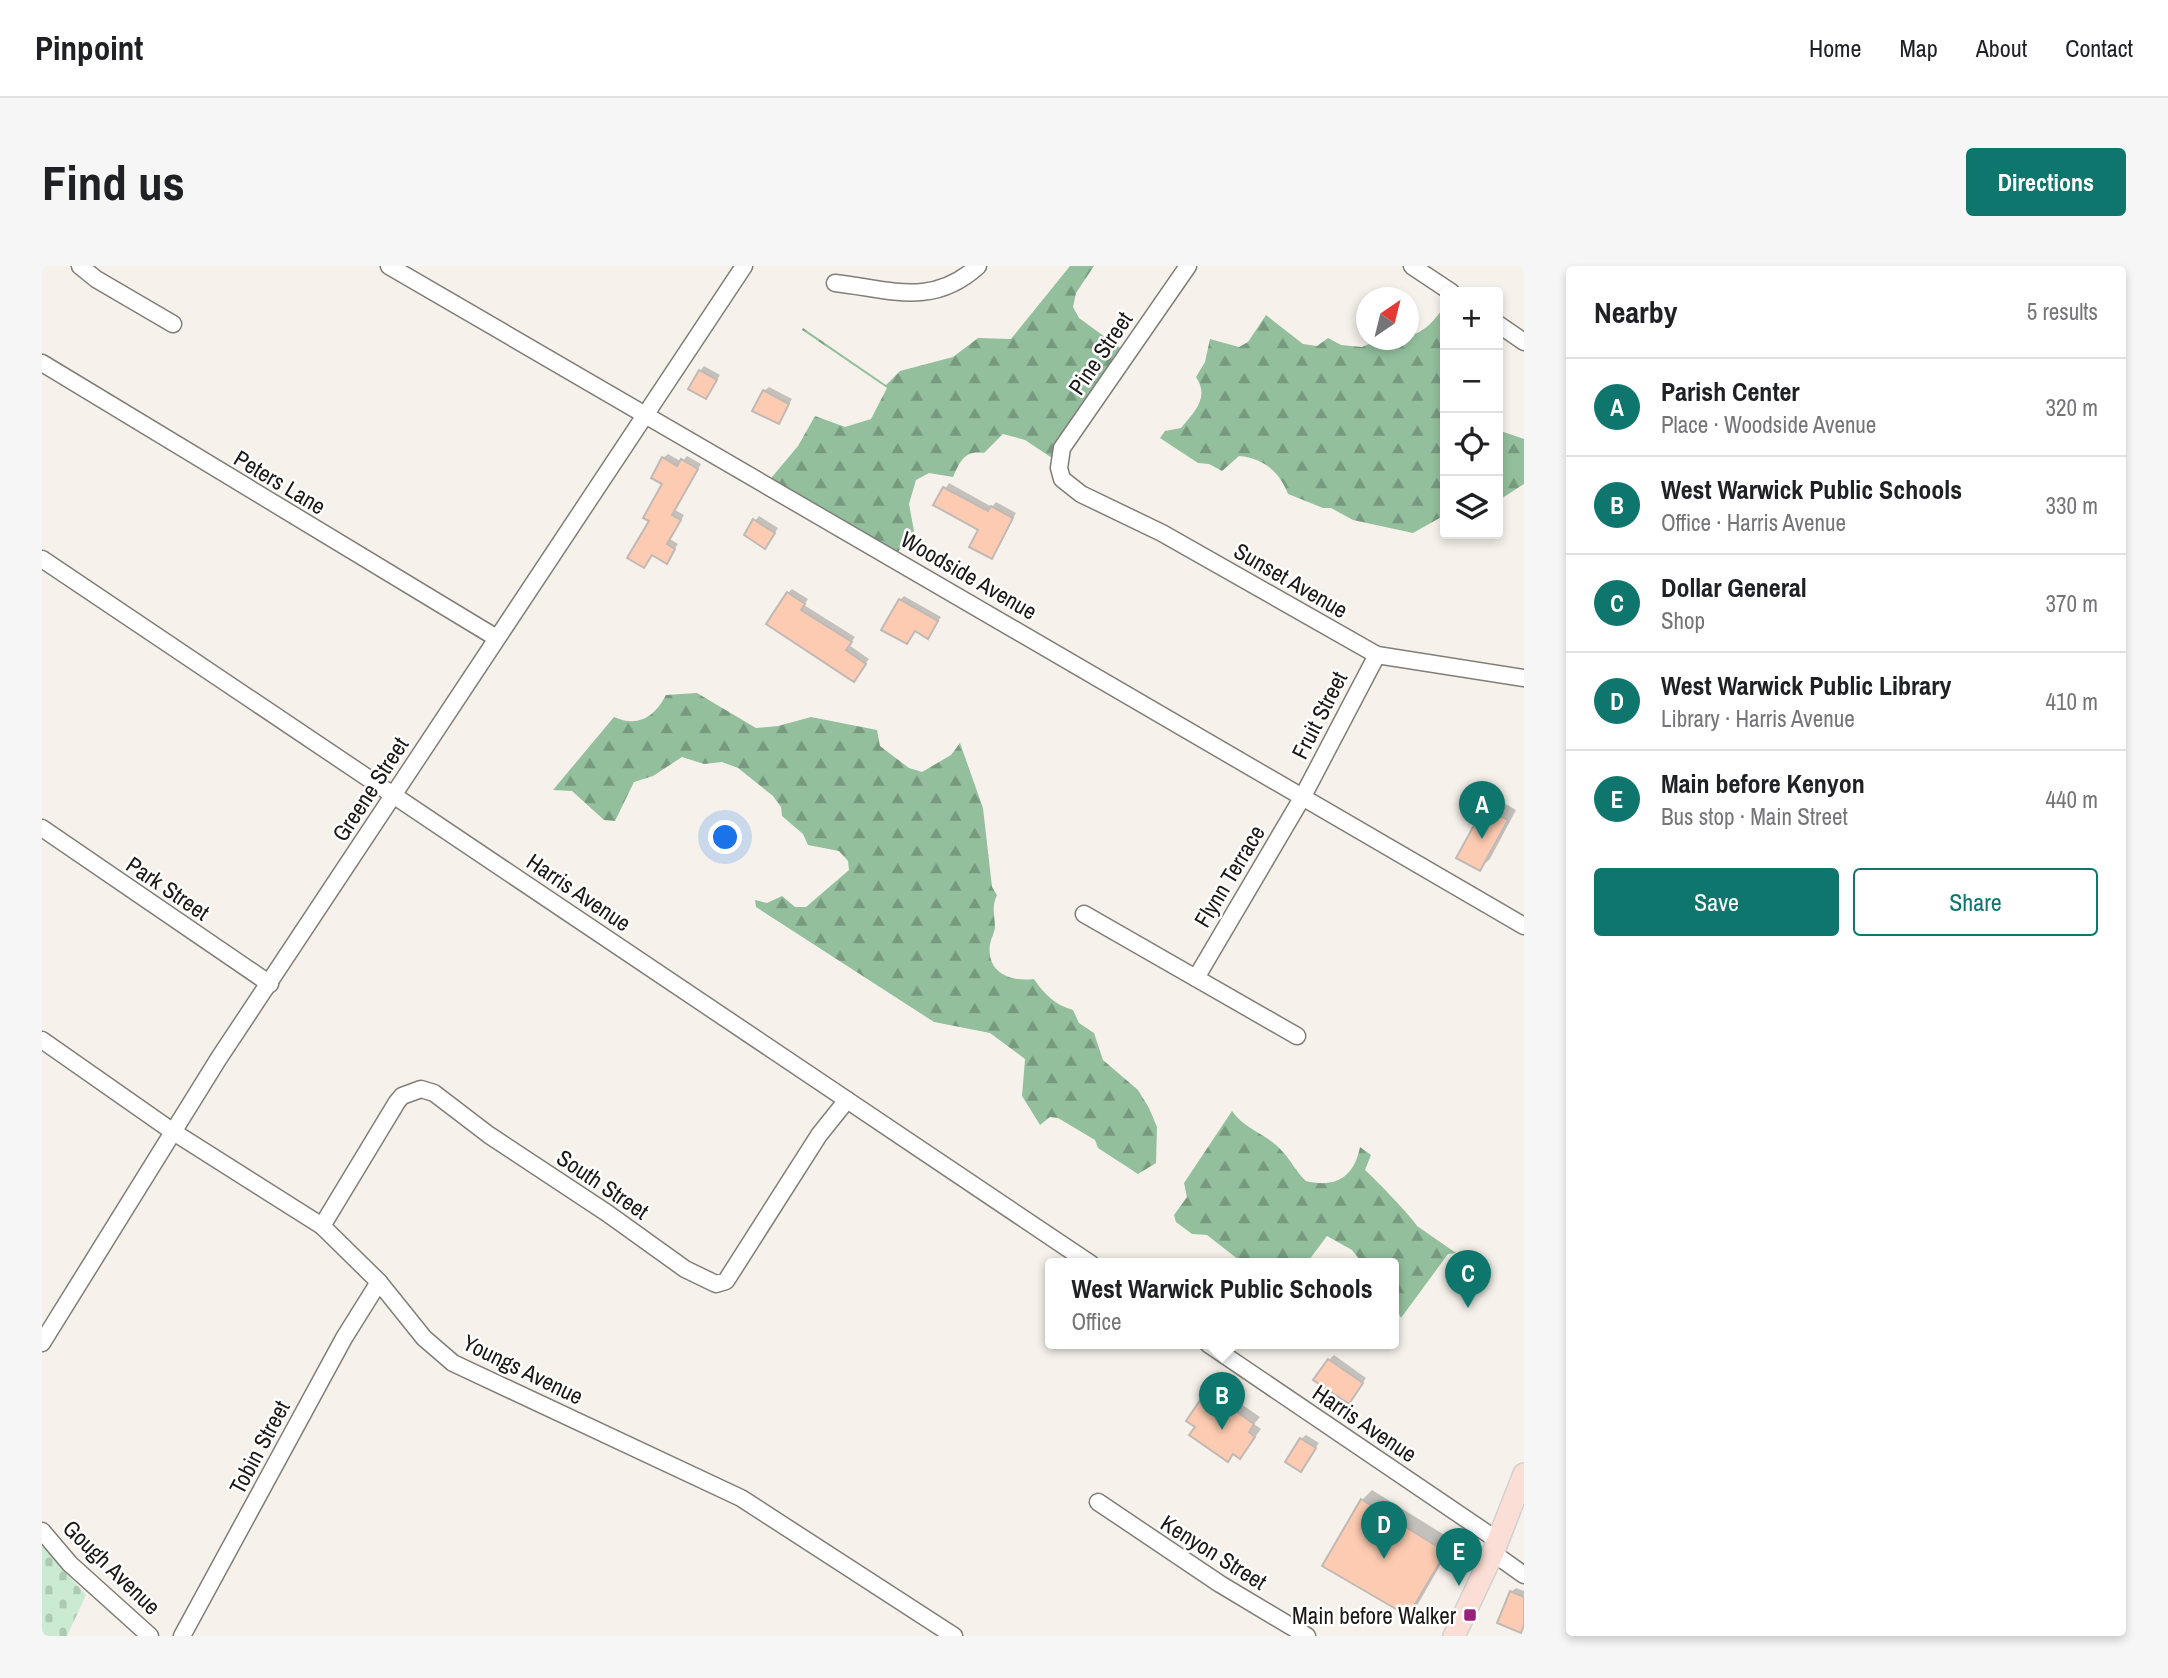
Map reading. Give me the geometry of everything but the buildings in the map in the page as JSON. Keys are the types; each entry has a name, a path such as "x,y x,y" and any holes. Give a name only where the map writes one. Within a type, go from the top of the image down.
{"main road":[{"path":"1454,1636 1495,1547 1524,1474"}],"street":[{"path":"80,266 96,279 173,324"},
{"name":"Woodside Avenue","path":"389,266 1524,926"},
{"name":"Greene Street","path":"42,1343 172,1131 495,638 744,266"},
{"path":"835,283 910,295 940,289 964,278 978,266"},
{"name":"Pine Street","path":"1059,468 1062,448 1188,266"},
{"path":"1412,266 1444,287"},
{"path":"1503,327 1524,342"},
{"name":"Peters Lane","path":"42,363 495,638"},
{"name":"Sunset Avenue","path":"1059,468 1062,479 1081,494 1162,533 1377,655 1524,678"},
{"name":"Harris Avenue","path":"42,559 1082,1258"},
{"name":"Fruit Street","path":"1302,798 1377,655"},
{"name":"Flynn Terrace","path":"1196,978 1302,798"},
{"name":"Park Street","path":"42,828 270,984"},
{"path":"1084,914 1297,1036"},
{"name":"Youngs Avenue","path":"42,1040 172,1131 322,1226 379,1282 424,1338 453,1363 741,1498 954,1636"},
{"name":"South Street","path":"322,1226 397,1101 402,1096 421,1089 434,1093 489,1135 607,1213 685,1269 716,1284 726,1281 819,1135 847,1100"},
{"name":"Tobin Street","path":"182,1636 344,1338 379,1282"},
{"name":"Harris Avenue","path":"1215,1349 1495,1547 1524,1575"},
{"name":"Kenyon Street","path":"1098,1502 1220,1584 1307,1636"},
{"name":"Gough Avenue","path":"42,1531 70,1564 150,1636"}],"green space":[{"path":"1070,266 1094,266 1076,293 1073,307 1079,318 1127,353 1058,462 1025,440 1003,434 984,453 972,453 964,458 953,477 929,473 916,480 909,504 914,531 895,556 767,483 798,446 815,416 845,427 871,419 887,388 802,330 803,328 886,385 900,371 953,357 978,338 1011,339"},
{"path":"1440,312 1440,518 1413,533 1353,520 1331,508 1323,508 1288,494 1275,473 1256,460 1239,456 1222,471 1209,464 1198,463 1160,438 1165,431 1181,428 1199,404 1201,392 1196,377 1205,362 1210,339 1239,347 1248,342 1266,315 1303,344 1317,346 1328,338 1341,345 1356,346 1356,350 1419,350 1419,332"},
{"path":"1503,432 1524,439 1524,484 1503,497"},
{"path":"697,693 756,728 778,726 811,717 877,730 880,746 909,768 922,772 951,755 960,743 983,808 992,887 997,895 994,908 995,928 990,944 992,962 996,969 1009,977 1034,979 1050,998 1073,1010 1079,1023 1094,1033 1103,1060 1138,1090 1149,1108 1157,1127 1156,1163 1138,1174 1098,1148 1095,1140 1058,1118 1050,1117 1040,1125 1022,1096 1025,1059 990,1033 934,1022 756,907 755,900 767,903 782,896 795,907 806,907 849,870 848,861 839,851 808,845 803,834 782,816 781,807 773,796 738,768 722,762 704,764 682,757 653,776 634,782 615,821 604,820 572,791 553,790 614,717 639,720 657,709 666,695"},
{"path":"1232,1111 1275,1144 1306,1181 1326,1183 1342,1178 1353,1166 1360,1147 1371,1155 1365,1170 1417,1226 1456,1253 1448,1254 1401,1318 1399,1258 1358,1258 1352,1250 1327,1236 1310,1258 1236,1258 1207,1235 1192,1234 1176,1222 1174,1215 1187,1197 1184,1183"},
{"path":"42,1546 86,1595 67,1636 42,1636"}],"place":[{"name":"Parish Center","path":"1482,839"},
{"name":"Dollar General","path":"1468,1308"},
{"name":"West Warwick Public Schools","path":"1222,1430"},
{"name":"West Warwick Public Library","path":"1384,1559"},
{"name":"Main before Kenyon","path":"1459,1586"},
{"name":"Main before Walker","path":"1470,1615"}]}
